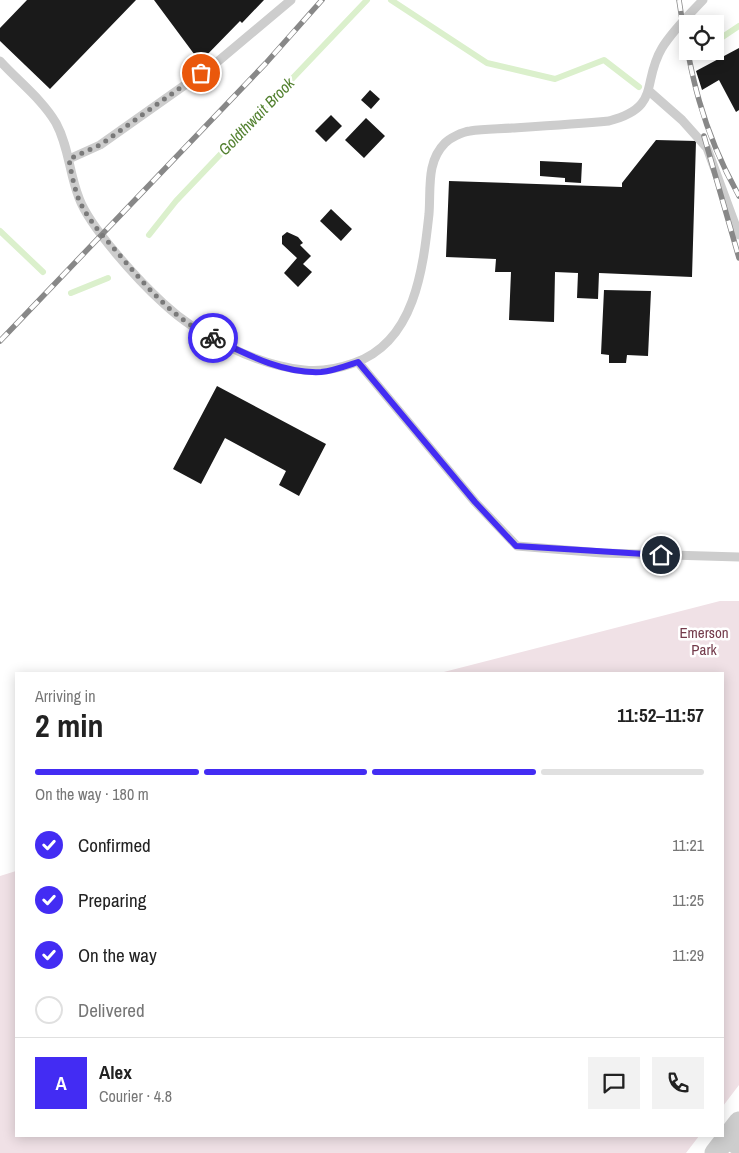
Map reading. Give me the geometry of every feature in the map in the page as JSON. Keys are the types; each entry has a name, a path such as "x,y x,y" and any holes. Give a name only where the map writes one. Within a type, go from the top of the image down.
{"street":[{"path":"727,1146 739,1122"}],"lane":[{"path":"69,159 100,145 208,68 291,0"},
{"path":"0,61 54,120 64,139 79,199 89,219 162,303 202,332 270,364 320,372 358,362 379,349 396,334 407,314 422,263 430,202 430,179 436,155 447,141 468,131 609,121 626,116 638,109 649,91 661,49 703,0"},
{"path":"649,91 682,120 707,148 739,235"},
{"path":"358,362 475,502 516,546 602,553 739,557"}],"green space":[{"name":"Emerson Park","path":"720,601 739,601 739,1085 724,1105 724,672 444,672"},
{"path":"15,871 15,1137 698,1137 686,1153 0,1153 0,876"}],"building":[{"path":"27,0 136,0 50,89 0,41 0,28"},
{"path":"154,0 264,0 242,23 240,21 200,62"},
{"path":"739,48 739,110 736,112 719,80 702,90 696,71 717,60 724,60 724,56"},
{"path":"370,90 380,99 371,109 361,100"},
{"path":"331,115 342,126 326,142 315,131"},
{"path":"366,118 385,136 364,158 345,140"},
{"path":"656,140 696,141 692,277 599,273 598,299 577,298 578,273 555,272 554,322 509,320 511,272 495,272 496,259 446,257 449,181 622,187 622,183"},
{"path":"540,161 582,163 581,183 565,182 565,178 540,176"},
{"path":"331,209 352,229 341,241 320,221"},
{"path":"287,232 298,237 303,243 300,245 311,256 303,264 312,272 298,287 284,273 297,258 282,244 282,236"},
{"path":"604,290 651,291 648,356 627,355 626,363 609,363 609,355 601,354"},
{"path":"217,386 326,444 299,496 279,485 286,471 225,438 201,484 173,469"}],"waterway":[{"name":"Goldthwait Brook","path":"149,235 176,201 367,0"},
{"name":"Goldthwait Brook","path":"391,0 487,63 555,79 604,60 639,87"},
{"name":"Goldthwait Brook","path":"724,36 739,26"},
{"name":"Goldthwait Brook","path":"0,231 43,272"},
{"name":"Goldthwait Brook","path":"71,293 108,278"}],"railway":[{"path":"0,341 266,63 322,0"},
{"path":"679,0 699,101 726,172 739,196"},
{"path":"704,136 739,258"}],"way so far":[{"path":"201,73 100,145 69,159 79,199 89,219 162,303 191,326 213,338"}],"route":[{"path":"213,338 270,364 296,369 320,372 358,362 475,502 516,546 602,553 661,555"}]}
